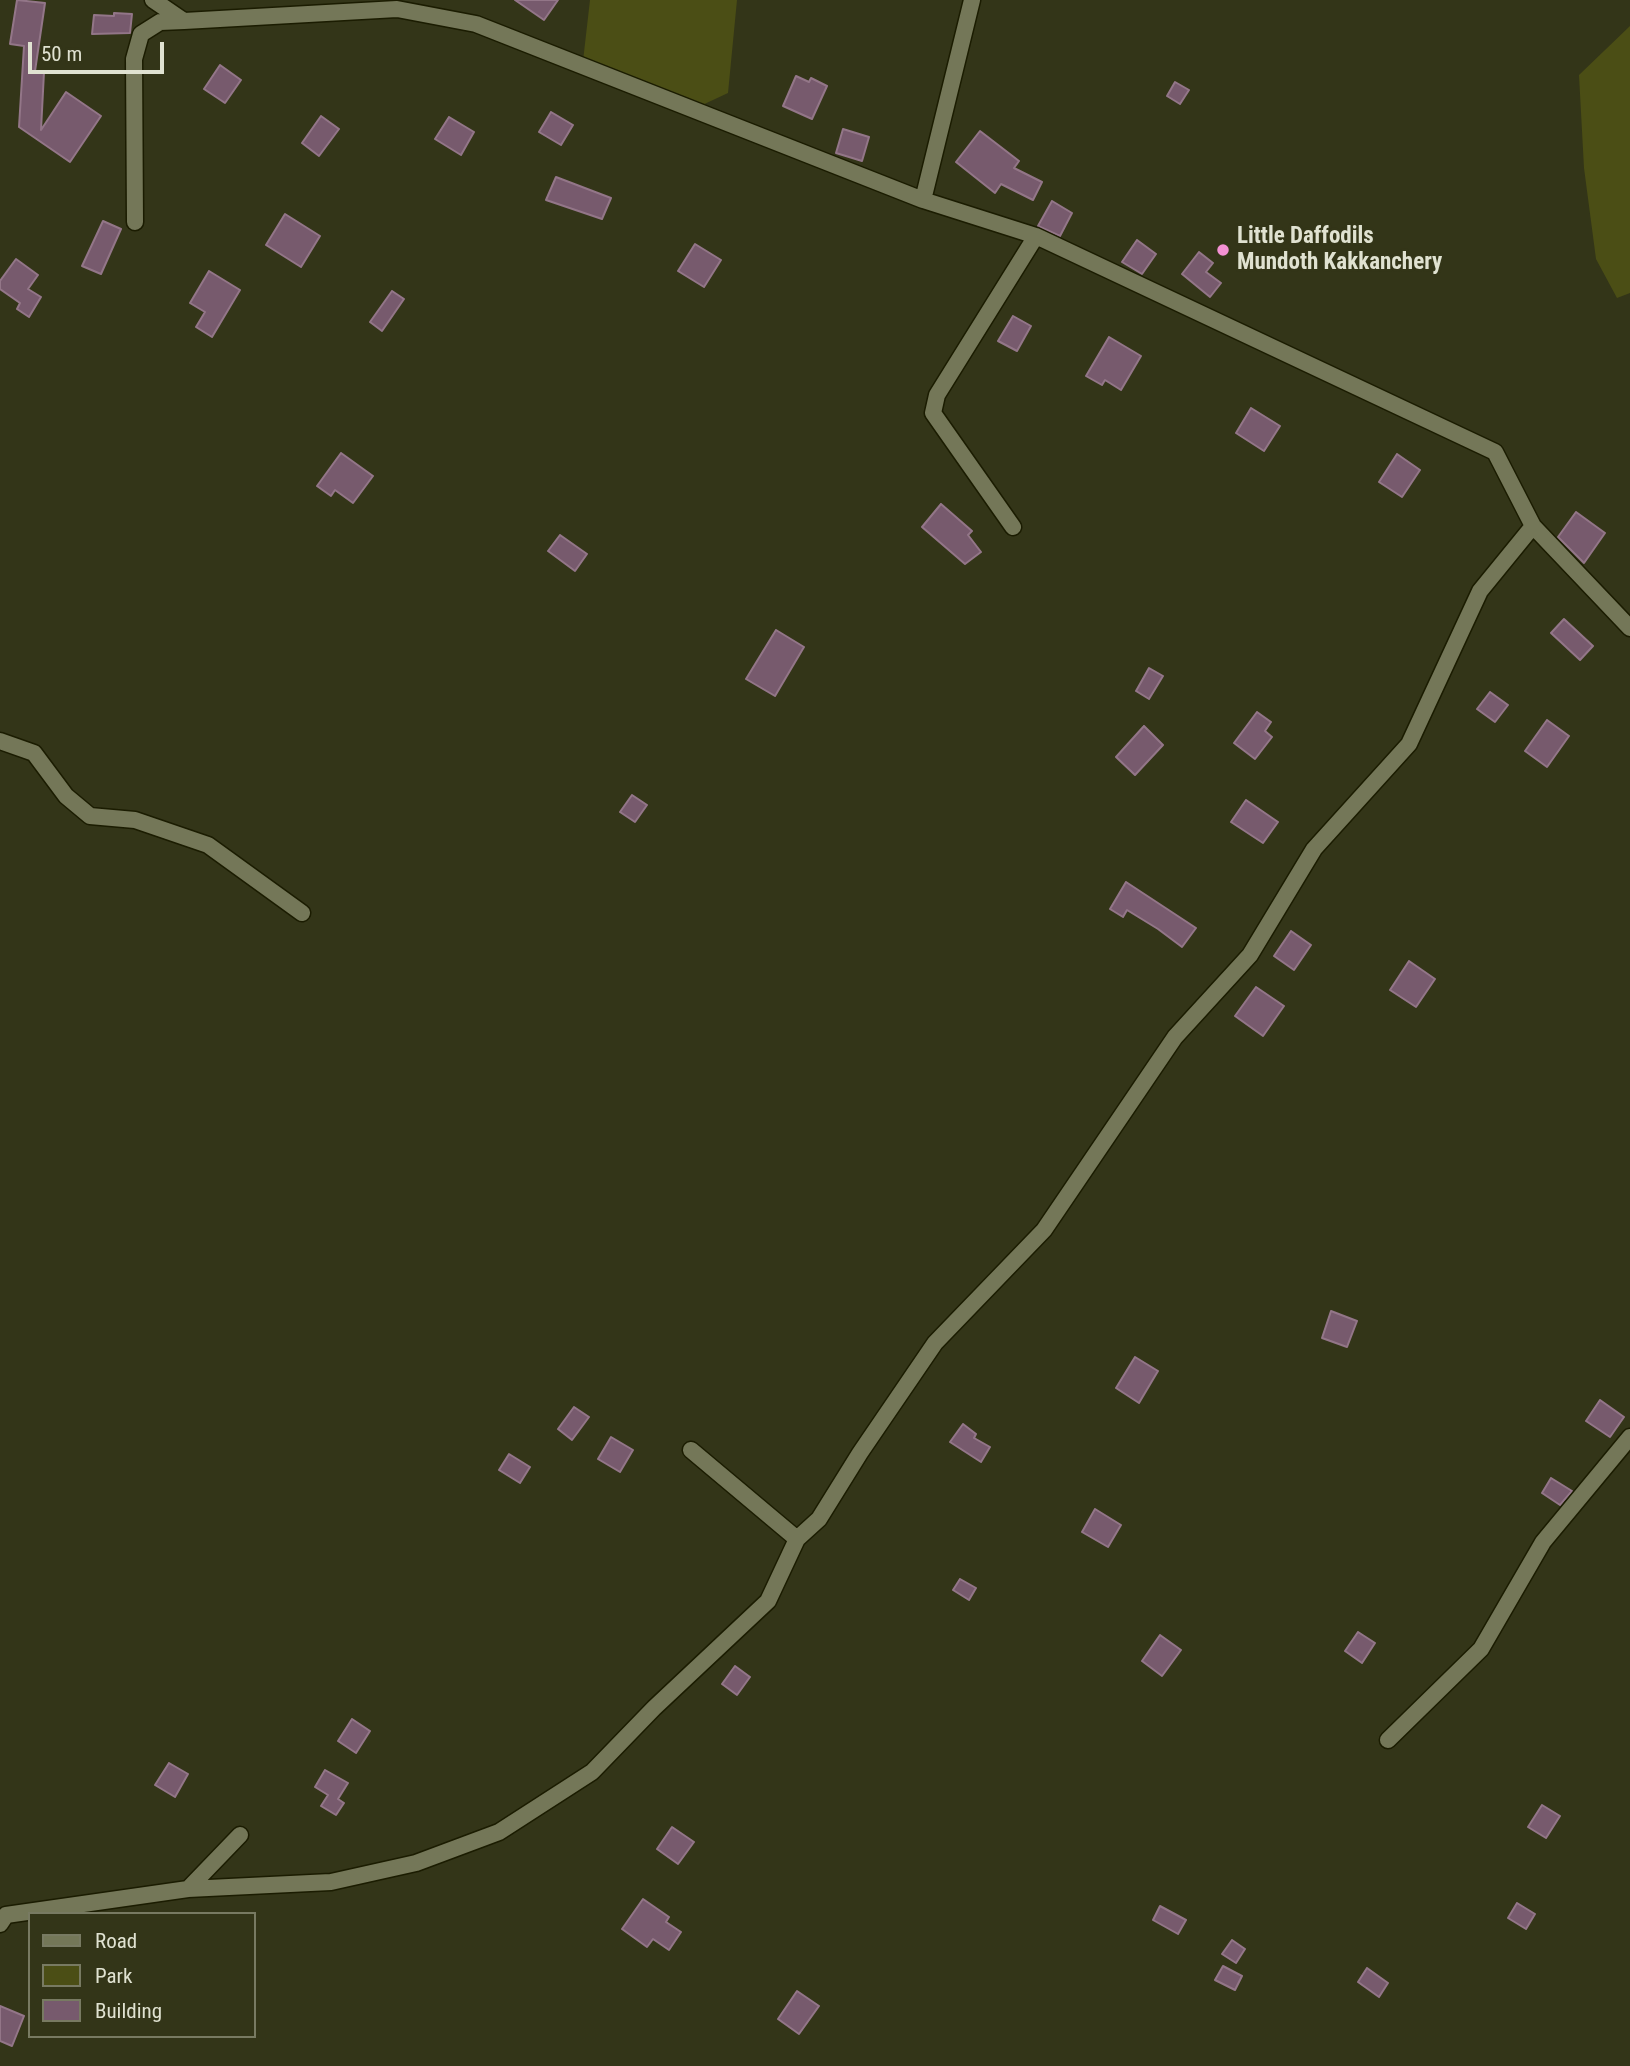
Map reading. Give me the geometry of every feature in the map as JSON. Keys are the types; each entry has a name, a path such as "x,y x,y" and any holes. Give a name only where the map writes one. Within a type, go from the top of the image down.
{"street":[{"path":"153,0 184,21"},
{"path":"923,200 972,0"},
{"path":"135,222 134,59 141,34 160,22 397,9 476,24 923,200 1036,236 1495,452 1534,526 1630,628"},
{"path":"1013,527 933,413 937,395 1036,236"},
{"path":"33,1912 188,1889 331,1882 416,1863 499,1832 592,1772 654,1708 768,1601 797,1539 819,1519 935,1343 1044,1230 1175,1037 1250,955 1314,849 1409,744 1480,591 1534,526"},
{"path":"0,741 34,752 66,796 90,816 135,820 208,845 302,913"},
{"path":"1388,1741 1481,1649 1543,1542 1630,1437"},
{"path":"691,1450 797,1539"},
{"path":"188,1889 240,1835"},
{"path":"0,1924 6,1916 28,1913"}],"green space":[{"path":"590,0 737,0 728,93 698,107 583,61"},
{"path":"1630,26 1630,293 1617,298 1596,259 1584,168 1579,75"}],"building":[{"path":"17,0 45,3 35,71 44,72 41,130 66,92 101,116 70,162 19,127 24,46 10,44"},
{"path":"515,0 558,0 544,20"},
{"path":"114,13 132,14 130,33 92,34 94,15 114,16"},
{"path":"220,65 241,80 225,103 204,89"},
{"path":"796,76 809,82 811,78 827,86 812,119 783,106"},
{"path":"1175,82 1189,90 1180,104 1167,96"},
{"path":"551,112 573,125 561,145 539,132"},
{"path":"321,116 339,129 319,156 302,143"},
{"path":"449,117 474,132 461,155 435,139"},
{"path":"843,129 869,137 862,161 836,153"},
{"path":"980,131 1019,161 1014,168 1042,182 1033,200 1001,184 995,193 956,162"},
{"path":"556,177 611,198 602,219 546,200"},
{"path":"1052,201 1072,213 1060,236 1038,226"},
{"path":"285,214 320,236 301,267 266,245"},
{"path":"103,221 121,229 101,274 82,266"},
{"path":"1137,240 1156,254 1142,274 1122,262"},
{"path":"695,244 721,260 704,287 678,271"},
{"path":"1199,252 1213,263 1206,272 1221,283 1210,297 1182,274"},
{"path":"16,259 38,275 28,289 41,297 29,317 17,309 20,303 0,289 0,281"},
{"path":"209,271 240,290 212,337 196,327 205,312 190,303"},
{"path":"392,291 404,299 382,331 370,322"},
{"path":"1013,316 1031,326 1017,351 998,341"},
{"path":"1109,337 1141,356 1121,390 1105,380 1102,385 1086,376"},
{"path":"1251,408 1280,426 1264,451 1236,433"},
{"path":"341,453 373,476 353,503 335,490 331,496 317,486"},
{"path":"1397,454 1420,470 1402,497 1379,482"},
{"path":"941,504 972,531 968,535 981,552 965,564 922,527"},
{"path":"1576,512 1605,533 1584,563 1558,537"},
{"path":"560,535 587,554 575,571 548,551"},
{"path":"1564,619 1593,646 1580,660 1551,633"},
{"path":"776,630 804,647 775,696 746,679"},
{"path":"1149,668 1163,676 1149,699 1136,691"},
{"path":"1490,692 1508,705 1495,722 1477,709"},
{"path":"1257,712 1271,722 1265,731 1272,737 1255,759 1234,743"},
{"path":"1547,720 1569,736 1547,767 1525,751"},
{"path":"1144,726 1163,745 1135,775 1116,757"},
{"path":"632,795 647,805 635,822 620,812"},
{"path":"1246,800 1278,822 1263,843 1231,822"},
{"path":"1126,882 1196,928 1182,947 1127,910 1123,917 1110,909"},
{"path":"1291,931 1311,945 1294,970 1274,956"},
{"path":"1409,961 1435,979 1416,1007 1390,990"},
{"path":"1256,987 1284,1006 1263,1036 1235,1016"},
{"path":"1331,1311 1357,1321 1347,1347 1322,1338"},
{"path":"1135,1357 1158,1371 1139,1403 1116,1388"},
{"path":"1600,1400 1624,1417 1610,1437 1586,1421"},
{"path":"574,1407 589,1417 572,1440 558,1429"},
{"path":"963,1424 976,1434 974,1438 990,1447 981,1462 950,1442"},
{"path":"611,1437 633,1450 620,1472 598,1459"},
{"path":"509,1454 530,1467 520,1483 499,1470"},
{"path":"1551,1478 1572,1491 1560,1505 1542,1493"},
{"path":"1095,1509 1121,1525 1108,1547 1082,1532"},
{"path":"960,1579 976,1588 969,1600 953,1590"},
{"path":"1358,1632 1375,1643 1362,1663 1345,1651"},
{"path":"1160,1635 1181,1650 1162,1676 1142,1661"},
{"path":"735,1666 750,1677 737,1695 722,1684"},
{"path":"352,1719 370,1731 356,1753 338,1741"},
{"path":"169,1763 188,1774 175,1797 155,1785"},
{"path":"325,1770 348,1783 338,1799 344,1803 336,1815 321,1806 328,1795 315,1787"},
{"path":"1542,1805 1560,1816 1546,1838 1528,1827"},
{"path":"672,1827 694,1842 678,1864 657,1849"},
{"path":"643,1899 669,1917 666,1922 681,1932 669,1950 653,1939 647,1947 622,1929"},
{"path":"1517,1903 1535,1914 1526,1929 1508,1918"},
{"path":"1160,1906 1186,1920 1178,1934 1153,1920"},
{"path":"1232,1940 1245,1949 1236,1963 1222,1954"},
{"path":"1223,1966 1242,1976 1235,1990 1215,1980"},
{"path":"1367,1968 1388,1983 1379,1997 1358,1982"},
{"path":"797,1991 819,2006 799,2034 778,2019"},
{"path":"0,2006 24,2016 12,2046 0,2041"}],"place":[{"name":"Little Daffodils Mundoth Kakkanchery","path":"1223,250"}]}
